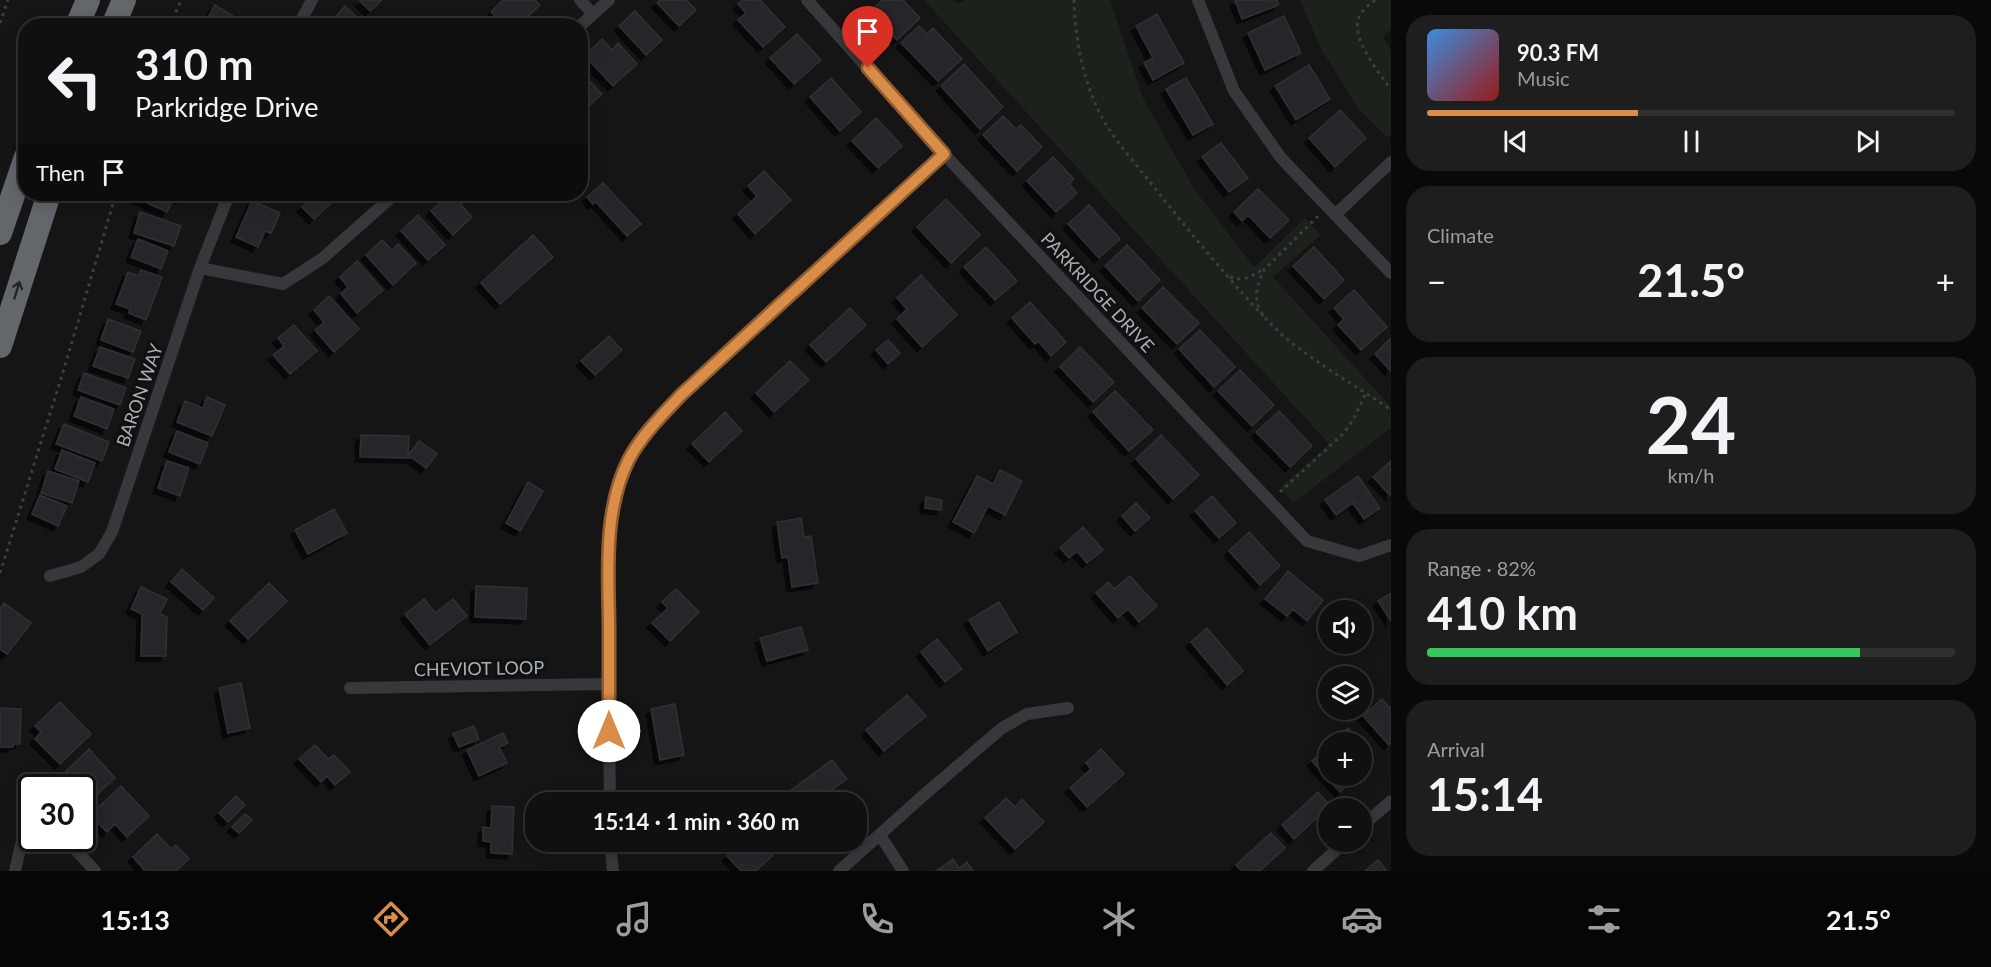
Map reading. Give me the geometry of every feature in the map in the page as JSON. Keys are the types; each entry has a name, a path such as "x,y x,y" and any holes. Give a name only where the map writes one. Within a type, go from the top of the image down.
{"highway":[{"path":"80,18 88,0"},
{"path":"116,18 124,0"},
{"path":"0,233 18,180"},
{"path":"0,346 47,201"}],"street":[{"path":"302,18 312,0"},
{"path":"580,0 593,14"},
{"path":"588,19 609,0"},
{"name":"PARKRIDGE DRIVE","path":"807,0 944,154 1307,541 1359,556 1391,545"},
{"path":"1198,0 1234,91 1281,158 1391,273"},
{"path":"610,792 608,578 611,525 622,476 637,446 657,420 681,395 944,154"},
{"path":"1331,211 1391,162"},
{"name":"BARON WAY","path":"50,576 81,567 99,554 112,532 200,268 226,201"},
{"path":"200,268 283,284 323,258 386,201"},
{"name":"CHEVIOT LOOP","path":"350,688 609,684"},
{"path":"839,871 1002,728 1027,714 1068,708"},
{"path":"1372,817 1391,801"},
{"path":"880,835 903,871"},
{"path":"15,871 19,852"},
{"path":"78,852 95,871"},
{"path":"611,852 613,871"},
{"path":"1313,871 1334,852"}],"path":[{"path":"0,23 8,0"},
{"path":"173,18 181,0"},
{"path":"1074,0 1081,57 1094,102 1101,117 1170,208 1222,270 1281,334 1312,358 1391,410"},
{"path":"1375,0 1359,16 1356,28 1360,41 1391,90"},
{"path":"0,573 114,201"},
{"path":"1222,270 1231,278 1251,277 1331,211"},
{"path":"1265,318 1258,306 1257,296 1259,280 1269,264"},
{"path":"1270,501 1344,433 1366,393"}],"shaded area":[{"path":"924,0 954,0 958,4 965,0 1110,0 1143,98 1194,189 1254,267 1305,218 1321,235 1273,277 1391,407 1391,428 1293,503 1280,488 1329,444"},
{"path":"1300,0 1391,0 1391,29 1383,37 1391,51 1391,135 1387,138 1357,107 1320,47"}],"building":[{"path":"359,0 382,0 370,11"},
{"path":"503,0 535,0 540,5 526,18 497,18 491,12"},
{"path":"660,0 686,0 696,10 679,26 657,3"},
{"path":"743,0 760,0 785,27 763,47 738,20 746,13 738,4"},
{"path":"882,0 903,0 920,18 897,40 870,12"},
{"path":"1235,0 1277,0 1279,5 1242,19"},
{"path":"215,5 236,18 208,18"},
{"path":"345,6 358,18 335,18"},
{"path":"635,11 662,40 646,55 619,26"},
{"path":"1157,14 1184,63 1153,80 1144,63 1153,58 1136,26"},
{"path":"1284,16 1301,53 1265,70 1248,33"},
{"path":"919,26 927,34 933,28 962,59 938,81 901,43"},
{"path":"797,34 821,60 794,84 770,58"},
{"path":"602,39 612,50 618,43 637,64 613,86 588,59 588,53"},
{"path":"964,64 1003,107 980,129 941,86"},
{"path":"1309,65 1330,99 1296,120 1275,86"},
{"path":"831,78 861,112 840,131 810,97"},
{"path":"1186,78 1213,124 1193,135 1166,89"},
{"path":"588,79 602,94 588,107"},
{"path":"1340,110 1366,138 1335,167 1309,138"},
{"path":"1003,116 1016,129 1021,125 1042,147 1017,171 983,135"},
{"path":"876,118 902,146 878,168 852,141"},
{"path":"1221,143 1248,178 1229,192 1202,157"},
{"path":"1053,157 1074,179 1069,184 1077,193 1056,212 1027,181"},
{"path":"764,171 791,200 755,234 738,214 757,196 748,186"},
{"path":"603,183 641,224 627,236 596,202 593,204 588,196"},
{"path":"1258,189 1289,220 1270,238 1248,215 1242,221 1234,212"},
{"path":"946,199 980,235 951,263 917,227"},
{"path":"143,201 172,201 167,212"},
{"path":"252,201 280,213 271,233 265,231 258,247 236,237"},
{"path":"308,201 333,201 314,219 302,207"},
{"path":"442,201 466,201 461,205 472,217 453,235 431,211"},
{"path":"1089,205 1120,239 1099,258 1068,224"},
{"path":"140,212 181,226 174,246 134,233"},
{"path":"418,215 445,245 428,260 401,231"},
{"path":"533,235 553,257 500,304 481,283"},
{"path":"138,239 168,251 161,269 131,257"},
{"path":"382,240 392,250 398,244 416,263 393,285 366,255"},
{"path":"1127,245 1160,280 1138,301 1105,266"},
{"path":"986,247 1017,281 995,300 964,267"},
{"path":"1314,247 1344,280 1324,299 1293,266"},
{"path":"357,261 383,290 357,313 341,294 348,287 340,277"},
{"path":"141,270 162,277 146,320 129,313 130,309 116,304 128,272 139,276"},
{"path":"921,275 957,315 922,347 897,319 907,309 897,298"},
{"path":"1163,287 1199,323 1177,344 1142,308"},
{"path":"1354,290 1387,327 1361,350 1338,325 1344,319 1334,308"},
{"path":"329,296 359,329 334,352 315,330 324,322 314,310"},
{"path":"1030,302 1066,342 1051,356 1038,341 1035,344 1012,318"},
{"path":"850,308 866,325 826,362 810,345"},
{"path":"108,319 141,331 133,352 101,340"},
{"path":"294,325 317,351 290,374 273,355 284,346 278,338"},
{"path":"1200,330 1235,367 1214,387 1179,349"},
{"path":"609,336 622,350 595,375 581,361"},
{"path":"1391,338 1391,371 1375,354"},
{"path":"888,340 900,353 888,364 876,350"},
{"path":"100,347 135,359 128,378 93,366"},
{"path":"1080,347 1114,382 1093,402 1060,367"},
{"path":"790,361 809,380 774,412 756,393"},
{"path":"1240,370 1274,405 1252,426 1218,391"},
{"path":"84,373 126,388 120,405 78,390"},
{"path":"1115,391 1153,430 1129,451 1093,412"},
{"path":"81,397 114,409 107,429 74,416"},
{"path":"207,397 225,405 212,436 177,422 185,401 203,408"},
{"path":"1279,411 1312,446 1290,467 1256,432"},
{"path":"725,412 742,431 709,462 692,444"},
{"path":"64,424 109,442 102,461 56,444"},
{"path":"177,431 208,443 200,464 169,452"},
{"path":"361,435 409,436 408,455 419,441 437,454 426,468 412,458 360,457"},
{"path":"1161,435 1199,475 1173,499 1136,459"},
{"path":"62,450 95,463 88,482 55,469"},
{"path":"167,461 189,468 180,496 158,488"},
{"path":"1391,461 1391,496 1373,477"},
{"path":"1000,470 1022,481 1005,515 988,506 974,533 953,522 977,476 993,484"},
{"path":"48,471 79,481 72,503 41,493"},
{"path":"1358,476 1380,508 1364,519 1353,503 1336,515 1325,500"},
{"path":"528,482 543,491 520,531 506,523"},
{"path":"40,495 67,506 58,526 32,514"},
{"path":"1212,496 1236,523 1219,538 1195,511"},
{"path":"926,497 942,500 941,510 925,508"},
{"path":"1136,503 1150,518 1135,531 1122,516"},
{"path":"334,509 347,533 308,554 295,530"},
{"path":"801,518 804,537 811,536 818,583 792,587 788,557 782,558 777,522"},
{"path":"1083,527 1103,550 1087,563 1077,551 1069,558 1060,548"},
{"path":"1249,532 1280,566 1260,585 1229,551"},
{"path":"182,569 214,598 203,610 171,582"},
{"path":"1288,571 1323,600 1318,600 1318,607 1307,621 1293,609 1287,616 1265,599"},
{"path":"1130,576 1157,606 1139,622 1128,609 1118,618 1096,593 1108,582 1114,589"},
{"path":"269,583 287,601 248,639 230,621"},
{"path":"476,586 527,588 526,619 475,617"},
{"path":"141,587 167,599 160,614 167,617 166,656 141,656 142,614 131,609"},
{"path":"676,589 699,612 670,641 652,623 668,608 662,602"},
{"path":"1391,593 1391,621 1378,601"},
{"path":"424,599 435,613 453,599 467,616 430,645 405,614"},
{"path":"999,602 1017,632 988,651 969,620"},
{"path":"4,603 31,623 7,654 0,649 0,609"},
{"path":"801,627 808,650 767,661 760,638"},
{"path":"1207,628 1243,671 1227,685 1191,642"},
{"path":"937,639 962,669 945,682 921,652"},
{"path":"241,683 250,728 228,733 219,688"},
{"path":"907,695 926,716 884,751 866,730"},
{"path":"1382,699 1391,707 1391,743 1389,745 1367,720 1372,720 1372,708"},
{"path":"60,702 91,734 60,764 35,739 41,732 35,726"},
{"path":"675,704 684,755 660,760 651,709"},
{"path":"0,708 21,709 20,744 13,744 13,747 0,747"},
{"path":"474,726 479,739 459,747 453,734"},
{"path":"503,733 508,743 499,747 507,763 479,776 467,750"},
{"path":"315,745 328,759 334,755 350,772 335,785 327,776 321,782 299,759"},
{"path":"89,749 115,778 96,796 96,774 69,774 66,771"},
{"path":"1101,749 1124,774 1087,807 1070,788 1091,769 1086,763"},
{"path":"1318,756 1318,768 1312,761"},
{"path":"832,760 847,779 829,792 790,791"},
{"path":"121,786 149,816 127,837 115,824 107,832 96,821 96,809"},
{"path":"1335,786 1346,786 1340,792"},
{"path":"1318,792 1323,798 1318,798 1318,817 1294,839 1282,825"},
{"path":"236,796 245,805 228,822 219,813"},
{"path":"1006,798 1015,807 1022,799 1044,822 1015,849 985,818"},
{"path":"492,806 514,807 512,854 491,853 491,842 483,841 483,827 491,828"},
{"path":"245,814 252,820 239,833 232,827"},
{"path":"1271,833 1285,848 1260,871 1242,871 1236,865"},
{"path":"157,834 171,849 176,845 189,859 176,871 145,871 133,857"},
{"path":"731,852 776,852 756,871 741,871 727,856"},
{"path":"953,859 959,868 967,862 973,871 936,871"},
{"path":"1378,860 1387,871 1365,871"}],"route":[{"path":"609,731 608,578 611,525 622,476 637,446 657,420 681,395 944,154 868,68"}]}
